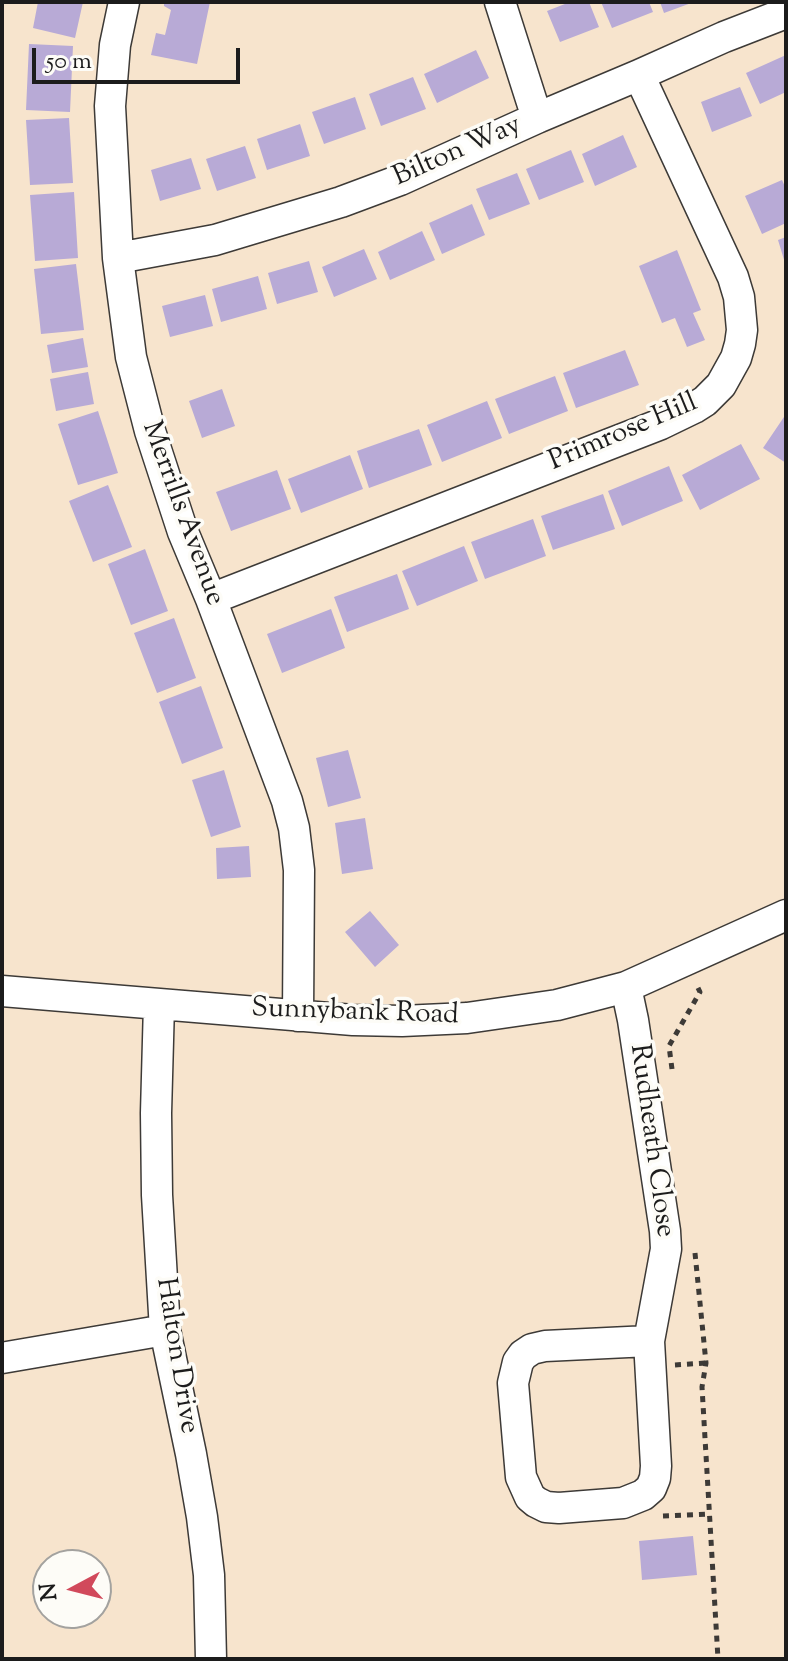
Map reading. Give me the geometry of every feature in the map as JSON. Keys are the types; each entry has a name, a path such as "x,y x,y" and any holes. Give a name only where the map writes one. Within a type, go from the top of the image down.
{"street":[{"name":"Merrills Avenue","path":"124,2 115,45 110,106 124,312 139,394 183,532 287,801 294,828 299,870 298,1016"},
{"path":"500,2 537,118"},
{"name":"Bilton Way","path":"118,258 215,240 341,202 400,180 724,37 786,13"},
{"name":"Primrose Hill","path":"211,599 661,424 705,401 721,385 740,344 739,297 733,277 639,75"},
{"name":"Sunnybank Road","path":"2,991 378,1021 467,1018 557,1005 626,987 786,915"},
{"name":"Rudheath Close","path":"626,987 665,1231 666,1249 649,1341 655,1478 651,1488 643,1495 623,1503 559,1508 536,1502 530,1497 521,1477 513,1383 518,1362 532,1349 545,1346 649,1341"},
{"name":"Halton Drive","path":"159,1004 157,1182 165,1330 202,1517 209,1575 211,1659"},
{"path":"2,1358 165,1330"}],"path":[{"path":"672,1070 669,1046 700,992 686,962"},
{"path":"695,1253 706,1363 702,1387 718,1659"}],"building":[{"path":"38,2 83,2 75,38 33,28"},
{"path":"164,2 210,2 197,64 151,55 156,33 165,35 171,10 164,6"},
{"path":"570,2 589,2 599,27 560,42 547,11"},
{"path":"601,2 649,2 653,12 612,28"},
{"path":"660,2 694,2 664,13"},
{"path":"29,44 73,46 70,112 26,110"},
{"path":"476,50 489,78 437,103 424,74"},
{"path":"786,55 786,92 760,104 746,73"},
{"path":"413,77 426,109 381,126 369,94"},
{"path":"740,87 752,116 712,132 701,102"},
{"path":"355,97 366,129 324,144 312,112"},
{"path":"69,118 73,183 30,185 26,120"},
{"path":"300,124 310,156 267,170 257,139"},
{"path":"623,135 637,167 595,186 582,154"},
{"path":"245,146 256,178 217,191 206,159"},
{"path":"571,150 584,182 539,200 526,169"},
{"path":"191,158 201,189 160,201 151,170"},
{"path":"517,173 530,204 489,220 476,189"},
{"path":"782,180 786,189 786,223 762,234 745,196"},
{"path":"74,192 78,258 35,261 30,195"},
{"path":"472,204 485,235 442,254 429,223"},
{"path":"422,231 435,260 390,280 378,252"},
{"path":"786,237 786,263 785,263 778,240"},
{"path":"364,249 377,279 334,297 322,267"},
{"path":"677,250 701,310 693,313 705,340 687,347 675,318 662,323 639,266"},
{"path":"309,261 318,292 277,304 268,273"},
{"path":"76,264 84,330 41,334 34,269"},
{"path":"258,276 267,309 221,322 212,289"},
{"path":"205,295 213,326 170,337 162,306"},
{"path":"83,338 88,367 52,373 47,345"},
{"path":"625,350 639,385 576,408 563,373"},
{"path":"88,372 94,404 56,411 50,379"},
{"path":"555,376 568,411 509,434 495,399"},
{"path":"222,389 235,426 202,438 189,401"},
{"path":"487,401 502,438 442,462 427,425"},
{"path":"98,411 118,473 78,485 58,424"},
{"path":"786,414 786,463 763,448"},
{"path":"419,429 432,465 369,488 357,451"},
{"path":"741,444 760,479 700,510 682,475"},
{"path":"350,455 363,489 301,513 288,479"},
{"path":"669,466 683,501 622,526 608,491"},
{"path":"277,470 291,509 231,531 216,492"},
{"path":"108,485 132,547 93,562 69,501"},
{"path":"603,494 615,529 553,550 541,516"},
{"path":"533,519 546,556 485,579 471,542"},
{"path":"464,546 478,581 417,606 402,571"},
{"path":"145,549 168,611 131,625 108,564"},
{"path":"397,574 409,609 347,632 334,597"},
{"path":"331,609 345,648 282,673 267,634"},
{"path":"174,618 196,678 157,693 134,633"},
{"path":"201,686 223,748 182,764 159,702"},
{"path":"348,750 361,798 328,807 316,758"},
{"path":"224,770 241,827 211,837 192,780"},
{"path":"365,818 373,869 342,874 335,823"},
{"path":"249,846 251,877 217,879 216,848"},
{"path":"370,911 399,945 375,967 345,932"},
{"path":"693,1536 697,1575 642,1580 639,1541"}]}
